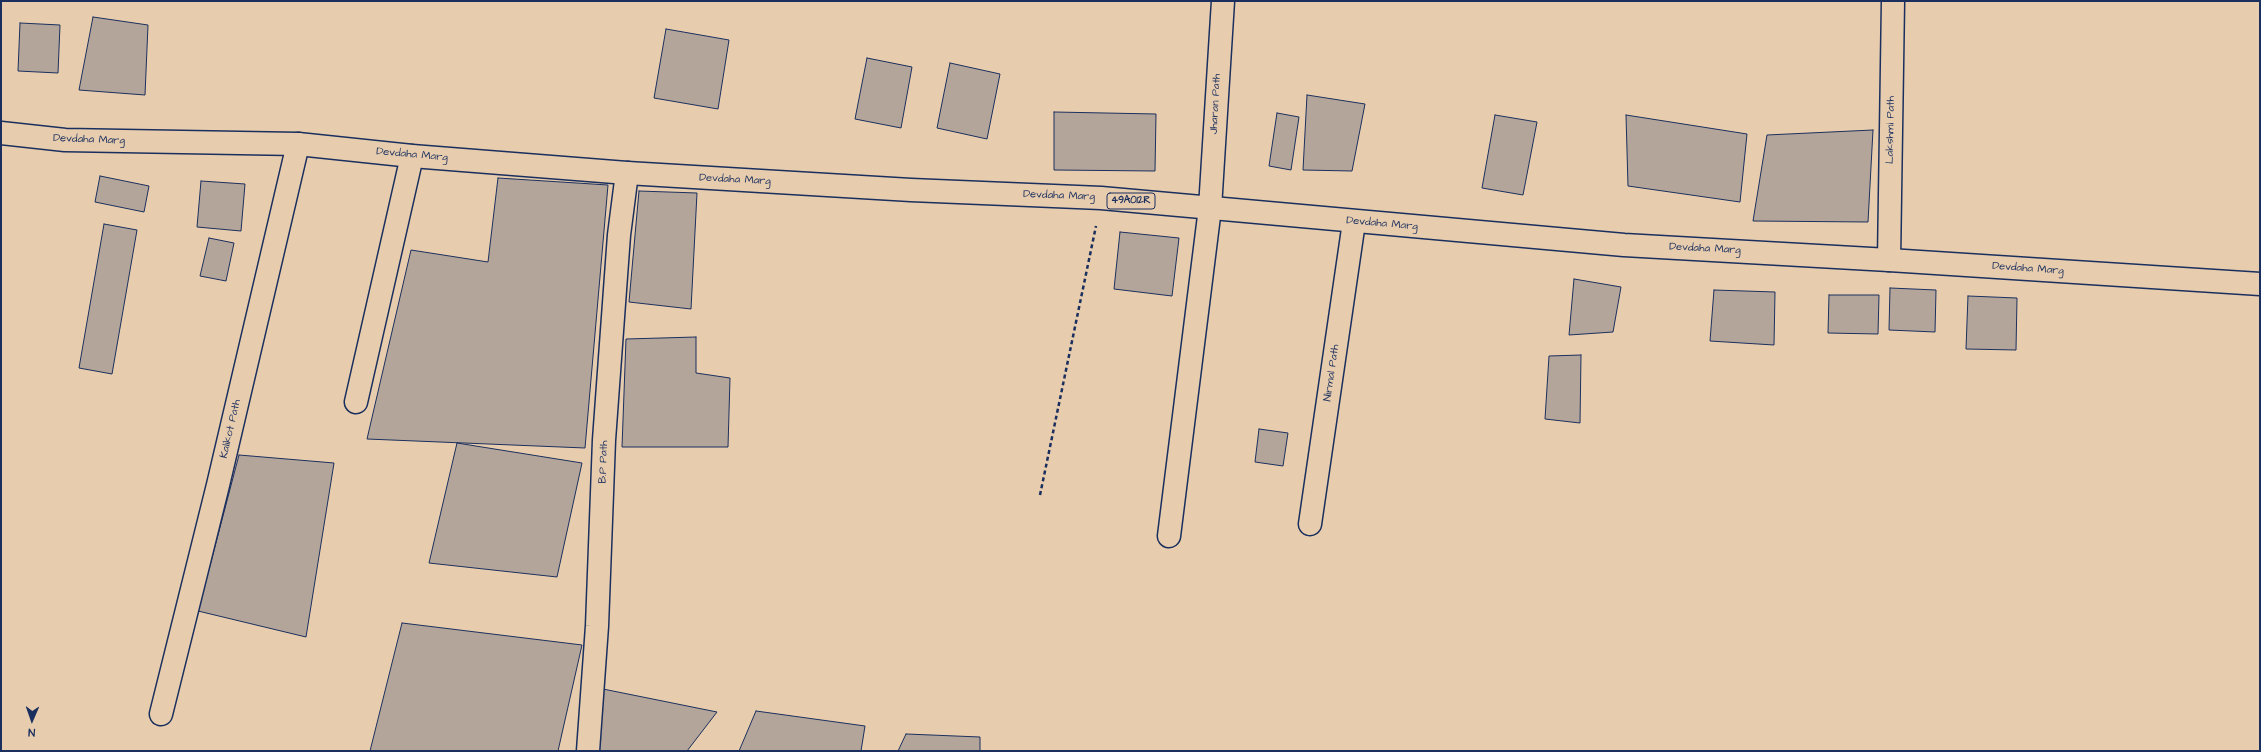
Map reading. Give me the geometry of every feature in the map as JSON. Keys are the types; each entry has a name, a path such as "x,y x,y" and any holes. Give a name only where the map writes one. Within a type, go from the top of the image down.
{"street":[{"name":"Jharan Path","path":"1169,536 1210,208 1222,1"},
{"name":"Lakshmi Path","path":"1889,260 1893,1"},
{"name":"Devdaha Marg","path":"1,133 65,140 298,144 412,156 627,174 903,190 1101,198 1354,222 1624,245 1889,260 2260,284"},
{"name":"Kalikot Path","path":"161,714 220,478 298,144"},
{"path":"356,402 412,156"},
{"name":"B.P Path","path":"588,751 597,626 604,440 619,235 627,174"},
{"name":"Nirmal Path","path":"1310,524 1354,222"}],"path":[{"path":"1040,495 1101,198"}],"building":[{"path":"93,17 148,25 145,95 79,90"},
{"path":"20,23 60,25 58,73 18,71"},
{"path":"666,29 729,40 718,109 654,98"},
{"path":"867,58 912,67 901,128 855,119"},
{"path":"950,63 1000,74 987,139 937,128"},
{"path":"1307,95 1365,104 1352,171 1303,170"},
{"path":"1054,112 1156,114 1155,171 1054,170"},
{"path":"1277,113 1299,117 1291,170 1269,166"},
{"path":"1495,115 1537,122 1523,195 1482,188"},
{"path":"1626,115 1747,134 1740,202 1628,186"},
{"path":"1873,130 1868,222 1753,221 1767,135"},
{"path":"100,176 149,186 144,212 95,202"},
{"path":"498,178 608,185 585,448 367,439 411,250 488,262"},
{"path":"201,181 245,184 241,231 197,227"},
{"path":"639,191 697,193 691,309 629,302"},
{"path":"104,224 137,230 112,374 79,368"},
{"path":"1120,232 1179,238 1172,296 1114,289"},
{"path":"209,238 234,243 226,281 200,276"},
{"path":"1574,279 1621,287 1613,332 1569,335"},
{"path":"1890,288 1936,290 1935,332 1889,330"},
{"path":"1714,290 1775,292 1774,345 1710,341"},
{"path":"1829,295 1879,295 1878,334 1828,333"},
{"path":"1968,296 2017,298 2016,350 1966,349"},
{"path":"696,337 696,373 730,378 728,447 622,447 626,339"},
{"path":"1581,355 1580,423 1545,419 1549,356"},
{"path":"1259,429 1288,433 1283,466 1255,462"},
{"path":"457,443 582,463 557,577 429,563"},
{"path":"239,455 334,463 306,637 198,611"},
{"path":"402,623 582,645 558,751 370,751"},
{"path":"603,689 717,712 687,751 591,751"},
{"path":"756,711 865,726 861,751 739,751"},
{"path":"906,734 980,737 980,751 898,751"}]}
